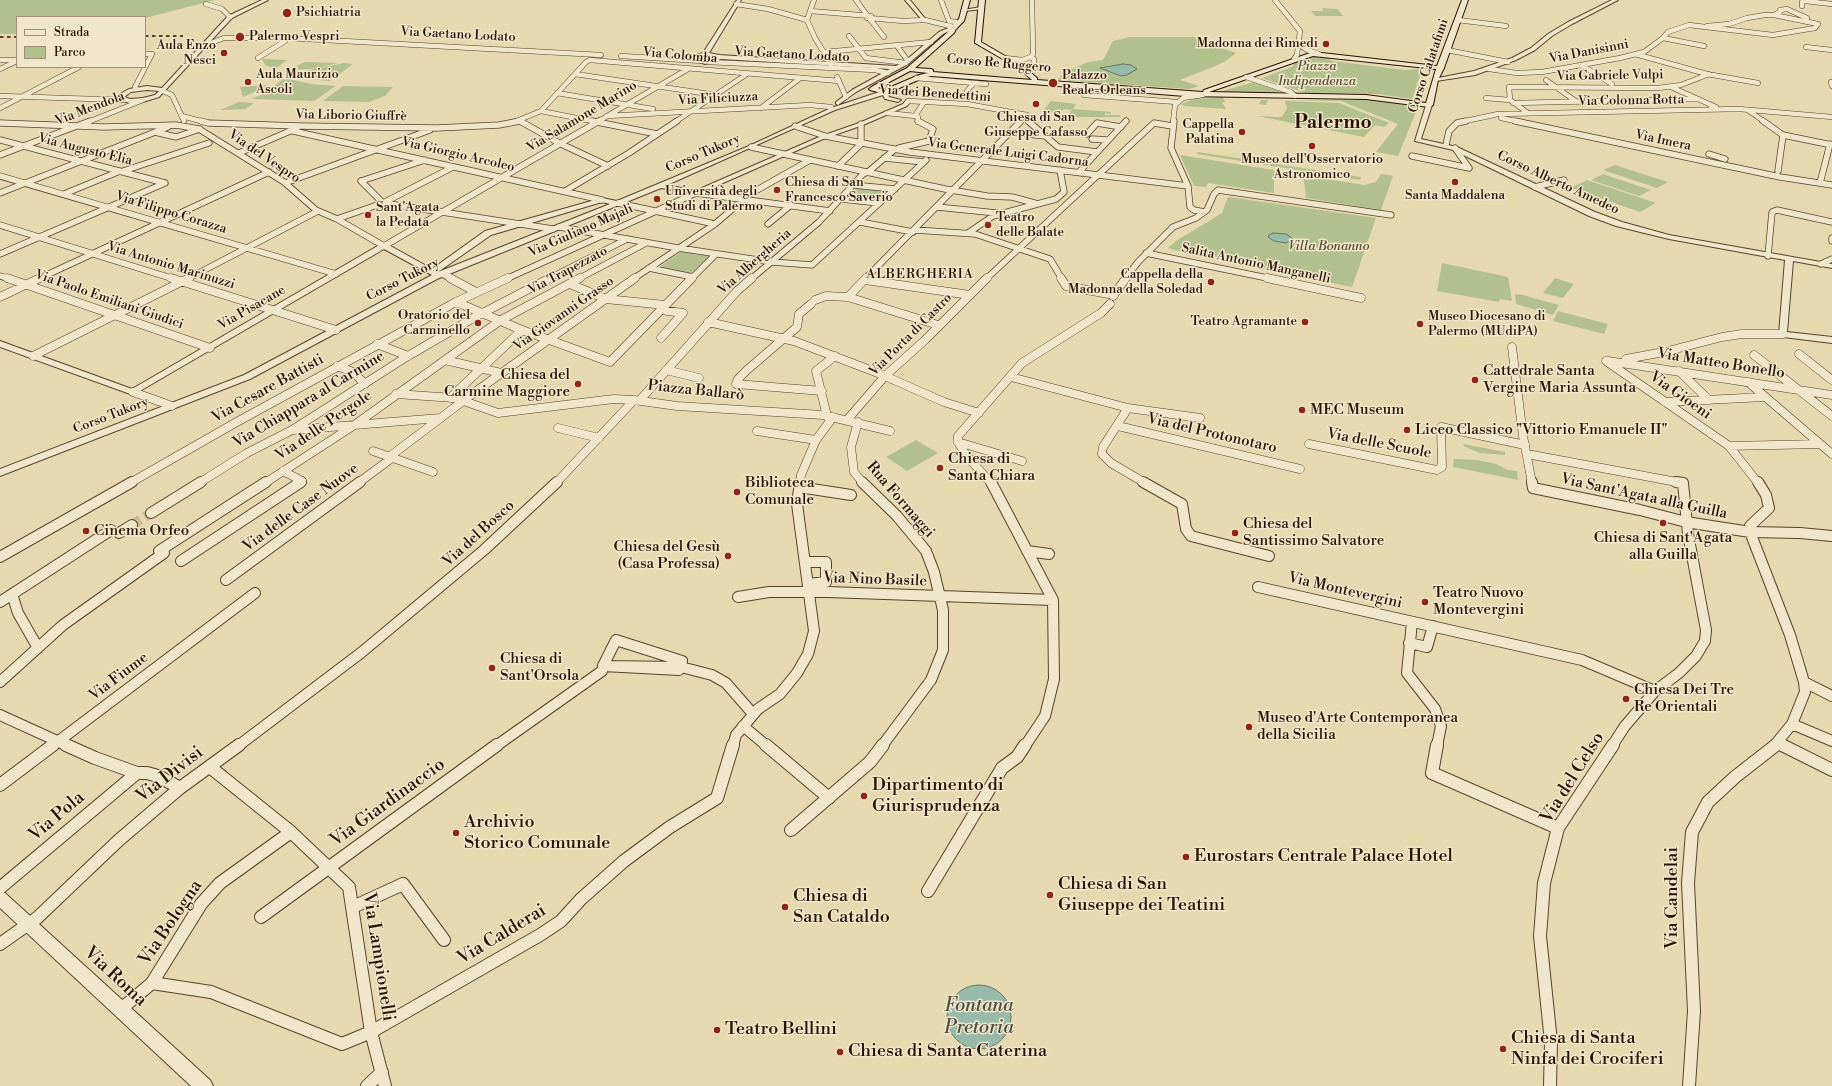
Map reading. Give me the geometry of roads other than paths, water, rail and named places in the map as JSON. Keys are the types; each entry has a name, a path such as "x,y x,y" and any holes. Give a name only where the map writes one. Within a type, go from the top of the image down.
{"main road":[{"path":"962,20 967,0"},
{"path":"982,0 978,43 1005,58 1035,79"},
{"name":"Corso Calatafimi","path":"1429,105 1436,79 1447,69 1447,50 1465,0"},
{"name":"Corso Tukory","path":"872,89 908,64 916,64 952,32 954,27 962,20"},
{"path":"1429,105 1366,97 1220,95 1212,93 1211,91 1305,55 1319,54 1447,69"},
{"name":"Corso Re Ruggero","path":"908,64 1035,79 1198,92 1214,89"},
{"name":"Corso Tukory","path":"885,92 928,74"},
{"name":"Corso Re Ruggero","path":"928,74 1220,95"},
{"path":"872,89 885,92"}],"street":[{"path":"0,96 143,100 157,96 172,82 230,17 266,0"},
{"path":"821,0 814,0 807,20 815,38 831,64"},
{"path":"856,0 884,37"},
{"path":"906,0 925,20"},
{"path":"941,0 950,21 962,20"},
{"path":"1027,40 1028,0"},
{"path":"1005,58 1022,60 1033,54 1032,0"},
{"path":"1275,0 1300,31 1297,55 1294,59"},
{"path":"1436,79 1489,69 1508,62 1533,49 1550,35 1570,23 1616,0"},
{"path":"1802,6 1802,2 1805,1 1832,4"},
{"path":"705,54 737,2 807,20"},
{"path":"206,4 222,9 230,17"},
{"path":"965,10 981,8"},
{"path":"1774,15 1780,12 1780,10 1787,10 1797,12 1808,18 1805,20"},
{"path":"810,11 909,21 925,20 954,27"},
{"path":"1774,15 1805,20 1818,24 1815,28 1773,35 1733,31 1707,26 1729,24 1747,18 1774,15"},
{"path":"1458,20 1506,26"},
{"path":"1729,24 1733,31"},
{"name":"Via Danisinni","path":"1489,69 1517,73 1542,72 1583,66 1644,52 1663,38 1668,32 1680,27 1689,25 1707,26"},
{"name":"Corso Tukory","path":"838,103 854,91 908,64 931,42 941,34 954,27"},
{"path":"220,28 221,33 226,37"},
{"path":"849,36 866,58 908,64"},
{"name":"Via Gaetano Lodato","path":"211,37 344,40 604,55"},
{"name":"Via Gaetano Lodato","path":"203,46 226,37"},
{"path":"1663,38 1704,46"},
{"path":"258,58 284,41"},
{"path":"825,52 931,42"},
{"path":"1298,44 1307,50 1319,54"},
{"path":"897,46 908,64"},
{"path":"1027,72 1033,67 1034,59 1028,53 1027,47 1033,47"},
{"path":"1806,47 1832,50"},
{"path":"612,56 709,62 717,60 719,57 713,54 708,48"},
{"path":"1447,50 1508,62"},
{"path":"146,54 152,54 146,65"},
{"path":"674,59 713,54"},
{"path":"1635,54 1709,74 1758,83"},
{"path":"696,57 697,60 702,61"},
{"name":"Via Gaetano Lodato","path":"719,57 875,68 888,73"},
{"path":"0,60 16,60"},
{"name":"Via Colomba","path":"575,74 586,62 590,60 799,79 839,81"},
{"path":"0,69 16,61"},
{"name":"Via Gaetano Lodato","path":"709,62 839,68 898,68"},
{"path":"1583,66 1612,84"},
{"path":"0,108 78,68"},
{"path":"38,94 85,68"},
{"path":"136,89 137,82 144,68"},
{"name":"Via Salamone Marino","path":"384,246 559,143 596,123 624,104 688,68"},
{"path":"839,68 834,71 846,97"},
{"path":"1447,69 1467,74"},
{"path":"657,134 541,112 575,74 716,95"},
{"path":"565,191 608,166 747,74"},
{"name":"Via Gabriele Vulpi","path":"1512,101 1509,87 1617,88 1670,86 1695,81 1709,74"},
{"path":"1246,77 1291,92 1295,96"},
{"path":"916,78 986,84"},
{"path":"761,108 799,79"},
{"path":"1546,80 1576,102 1596,112"},
{"path":"147,88 172,82"},
{"path":"967,91 974,82"},
{"path":"1670,86 1716,107 1697,108 1701,110"},
{"path":"0,92 112,96 124,94 136,89 158,88 172,95 185,120 0,193"},
{"path":"1536,88 1540,93"},
{"path":"1617,88 1624,92"},
{"name":"Corso Tukory","path":"821,114 838,103 872,89"},
{"path":"864,92 863,96 865,100"},
{"path":"885,92 886,98 898,100"},
{"name":"Corso Tukory","path":"0,473 247,377 438,274 660,186 843,105 865,100 885,92"},
{"path":"557,93 670,112"},
{"path":"124,94 120,98 126,100"},
{"path":"1084,95 1177,102 1189,96 1204,95"},
{"path":"1630,96 1652,111"},
{"path":"1486,98 1512,101 1550,102 1698,99"},
{"path":"1545,98 1550,102"},
{"name":"Via Mendola","path":"0,155 143,100"},
{"name":"Via dei Benedettini","path":"865,100 898,100 968,104 1025,117"},
{"path":"696,193 782,154 887,113 905,105 908,101"},
{"path":"1512,101 1528,113"},
{"path":"915,116 924,102"},
{"path":"1177,102 1173,109 1172,151 1188,186 1189,203 1192,209 1204,212"},
{"name":"Via Filiciuzza","path":"606,116 810,105 831,107"},
{"name":"Corso Calatafimi","path":"1417,140 1429,105"},
{"path":"1747,110 1783,135 1831,144 1829,157 1820,182"},
{"name":"Via Colonna Rotta","path":"1446,145 1450,131 1457,123 1490,115 1501,114 1747,110 1778,111 1832,117"},
{"name":"Via Liborio Giuffrè","path":"182,116 218,124 437,128 499,125 520,121 541,112"},
{"path":"887,113 918,117 918,122 933,129 928,141 917,145 900,147 895,150"},
{"path":"1501,114 1618,140 1649,149"},
{"name":"Via Imera","path":"1490,115 1780,177 1802,179 1832,185"},
{"path":"848,297 1025,117 1058,147 1097,152"},
{"path":"520,121 559,143 608,166"},
{"path":"1079,172 1126,121"},
{"path":"0,123 104,127 158,131 188,126"},
{"path":"1087,134 1097,123 1121,127"},
{"name":"Via Porta di Castro","path":"847,420 885,376 904,360 938,325 1019,248 1154,123 1172,126"},
{"name":"Via del Vespro","path":"104,127 176,124 200,129 269,172 318,211 338,219 384,246 438,274"},
{"path":"158,131 176,137 200,129 207,125 218,124"},
{"path":"838,166 861,144 861,124"},
{"path":"240,153 293,131 300,126"},
{"name":"Via Generale Luigi Cadorna","path":"795,126 825,136 895,150 981,163 1079,172 1188,186"},
{"path":"286,184 437,128"},
{"name":"Via Giorgio Arcoleo","path":"293,131 618,203"},
{"path":"1010,132 1045,136"},
{"path":"1778,171 1783,135"},
{"path":"1092,139 1107,140"},
{"name":"Via Augusto Elia","path":"0,140 165,183 108,207"},
{"name":"Corso Alberto Amedeo","path":"1417,140 1455,148 1592,214 1629,227 1669,237 1768,256 1832,266"},
{"path":"64,194 122,171 210,143"},
{"path":"751,147 953,191 987,196 1012,197 1038,204"},
{"path":"1412,156 1469,168 1455,148"},
{"name":"Via Albergheria","path":"599,438 666,370 737,291 830,211 863,174 868,172 895,150"},
{"path":"1709,154 1717,158 1778,171 1802,179"},
{"path":"884,158 924,162"},
{"path":"425,160 362,181 383,202 515,223 603,234 646,243 716,254 772,262 812,265 924,162 930,159 981,163"},
{"name":"Via Giovanni Grasso","path":"441,418 649,268 715,224 744,199 810,160"},
{"path":"338,219 383,202 453,167"},
{"path":"968,233 992,216 1056,199 1064,192 1060,170"},
{"path":"0,298 269,172"},
{"name":"Via Filippo Corazza","path":"0,176 108,207 160,224 336,274"},
{"path":"1535,187 1564,180"},
{"path":"853,185 895,189"},
{"path":"660,186 696,193 830,211"},
{"path":"1173,227 1185,223 1204,212 1214,194 1218,190 1391,215"},
{"name":"Via Giuliano Majali","path":"476,292 696,193"},
{"path":"841,199 879,203"},
{"name":"Corso Tukory","path":"438,274 488,233 515,223 602,200"},
{"path":"618,203 715,224"},
{"path":"768,224 791,205"},
{"path":"0,254 108,207"},
{"path":"937,207 1000,213"},
{"path":"860,222 914,231 968,233 1050,259 1066,286 1114,296 1146,253 1192,209"},
{"path":"1768,256 1772,212 1778,210 1832,222"},
{"path":"33,356 116,316 318,211"},
{"name":"Via Antonio Marinuzzi","path":"0,225 336,330"},
{"name":"Via Chiappara al Carmine","path":"151,513 243,455 292,430 408,356 484,313 627,239"},
{"name":"Via Trapezzato","path":"501,320 646,243"},
{"name":"Via Pisacane","path":"133,392 384,246"},
{"name":"Salita Antonio Manganelli","path":"1146,253 1361,298"},
{"path":"456,302 522,330 610,362 716,254"},
{"path":"1783,334 1789,259"},
{"path":"1821,264 1832,259"},
{"path":"649,268 693,277"},
{"path":"438,274 476,292"},
{"name":"Via Paolo Emiliani Giudici","path":"0,276 210,348"},
{"path":"865,280 970,295"},
{"path":"570,284 606,299 663,307 683,313 662,338"},
{"name":"Via Cesare Battisti","path":"0,557 337,366 476,292"},
{"path":"525,292 542,299"},
{"path":"822,391 736,384 738,379 747,370 785,340 798,327 799,314 815,301 826,296 848,297 938,325"},
{"path":"928,891 1002,768 1017,757 1042,720 1054,679 1053,600 994,487 986,475 966,455 958,442 958,436 1028,359 1109,305"},
{"name":"Via delle Pergole","path":"0,682 63,625 162,552 353,426 501,320"},
{"path":"708,322 794,341 885,376 944,402 979,413"},
{"path":"450,398 522,330"},
{"path":"1606,360 1632,359 1742,334 1783,334 1832,340"},
{"path":"0,344 172,406"},
{"path":"377,344 408,356"},
{"path":"1512,347 1527,454"},
{"path":"1799,354 1832,380"},
{"path":"1754,355 1832,416"},
{"path":"829,798 743,726 753,714 780,694 797,673 808,654 814,631 806,562 797,504 800,475 816,440 830,416 816,371 835,356"},
{"path":"446,360 502,373"},
{"name":"Via Matteo Bonello","path":"1606,360 1832,395"},
{"name":"Via Gioeni","path":"1606,360 1728,446 1752,474 1769,502 1769,508 1750,526 1750,532"},
{"path":"337,366 353,372 365,384"},
{"path":"666,370 699,378"},
{"path":"1679,371 1709,400"},
{"path":"1011,377 1128,408 1200,418"},
{"path":"1747,381 1832,454"},
{"path":"396,394 464,400"},
{"path":"1665,402 1765,397"},
{"name":"Piazza Ballarò","path":"464,400 498,413 614,399 637,400 677,406 830,416 890,431"},
{"path":"1128,408 1118,426 1103,447 1102,454 1111,464 1182,504 1188,534 1194,538 1269,556"},
{"path":"292,430 441,418"},
{"name":"Via delle Case Nuove","path":"226,580 390,458 441,418"},
{"name":"Rua Formaggi","path":"791,830 870,762 931,680 943,650 944,628 939,596 934,572 926,551 897,516 870,491 854,472 851,446 858,422"},
{"name":"Via del Protonotaro","path":"1118,426 1300,469"},
{"name":"Via delle Scuole","path":"1309,444 1437,470 1442,467 1441,427 1525,445"},
{"path":"558,428 599,438"},
{"path":"757,431 816,440"},
{"name":"Via del Bosco","path":"371,644 484,550 561,478 599,438"},
{"path":"958,442 1022,460"},
{"path":"1728,446 1820,444"},
{"path":"373,451 433,472"},
{"name":"Via del Celso","path":"1527,454 1683,483 1686,522 1706,630 1705,641 1696,656 1679,673 1655,691 1625,726 1558,828 1544,883 1540,936 1551,1042 1550,1086"},
{"name":"Via Sant'Agata alla Guilla","path":"1527,454 1533,488 1640,510 1686,522 1750,532 1800,532 1832,536"},
{"path":"0,468 20,465"},
{"path":"181,561 302,481 283,471"},
{"path":"799,488 851,495"},
{"path":"0,602 115,531 132,525"},
{"path":"1750,532 1790,635 1804,682 1832,696"},
{"path":"1027,551 1049,554"},
{"path":"738,597 809,588 826,582 826,562 806,562"},
{"name":"Via Montevergini","path":"1258,587 1582,660 1655,691"},
{"name":"Via Nino Basile","path":"809,588 939,596 1053,600"},
{"name":"Via Fiume","path":"0,785 255,593"},
{"path":"12,594 18,613 38,648"},
{"path":"1412,622 1407,673 1434,709 1441,726 1432,773 1558,828"},
{"path":"1409,643 1427,647 1433,626"},
{"name":"Via Giardinaccio","path":"261,917 535,717 602,671 616,640 682,661 681,667"},
{"name":"Via Divisi","path":"0,944 46,910 119,840 180,788 210,767 371,644"},
{"path":"603,666 681,667 712,675 726,683 740,696 753,714"},
{"name":"Via Candelai","path":"1689,1086 1694,1011 1688,883 1692,832 1708,802 1735,777 1778,743 1792,724 1805,692 1804,682"},
{"path":"0,715 95,758 137,773 147,773 158,776 180,788"},
{"path":"1792,724 1832,741"},
{"name":"Via Calderai","path":"152,983 211,992 342,1044 371,1032 540,935 561,921 580,899 630,856 670,826 717,798 736,734 743,726"},
{"path":"1778,743 1832,770"},
{"name":"Via Lampionelli","path":"210,767 291,832 330,867 349,887 371,1032 385,1086"},
{"name":"Via Pola","path":"0,888 137,773"},
{"name":"Via Bologna","path":"121,1010 152,983 201,904 220,883 291,832"},
{"path":"353,907 403,884 444,940"},
{"name":"Via Roma","path":"0,898 204,1086"},
{"path":"367,1086 382,1072"}],"water":[{"path":"1123,64 1131,65 1137,69 1127,75 1121,76 1100,68"},
{"path":"1273,233 1286,234 1293,239 1286,243 1274,241 1268,237"},
{"name":"Fontana Pretoria","path":"979,985 991,987 1002,994 1009,1005 1011,1017 1009,1029 1002,1040 991,1047 979,1049 967,1047 956,1040 949,1029 947,1017 949,1005 956,994 967,987"}],"tunnel":[{"path":"132,525 151,513"}],"railway":[{"path":"146,36 183,36"},
{"path":"0,37 16,37"}],"place":[{"name":"Psichiatria","path":"287,13"},
{"name":"Palermo Vespri","path":"240,37"},
{"name":"Madonna dei Rimedi","path":"1326,44"},
{"name":"Aula Enzo Nesci","path":"224,53"},
{"name":"Aula Maurizio Ascoli","path":"248,82"},
{"name":"Palazzo Reale-Orleans","path":"1053,83"},
{"name":"Chiesa di San Giuseppe Cafasso","path":"1036,104"},
{"name":"Cappella Palatina","path":"1242,132"},
{"name":"Museo dell'Osservatorio Astronomico","path":"1312,146"},
{"name":"Santa Maddalena","path":"1455,182"},
{"name":"Chiesa di San Francesco Saverio","path":"777,190"},
{"name":"Università degli Studi di Palermo","path":"657,199"},
{"name":"Sant'Agata la Pedata","path":"368,215"},
{"name":"Teatro delle Balate","path":"988,225"},
{"name":"Cappella della Madonna della Soledad","path":"1211,282"},
{"name":"Teatro Agramante","path":"1305,322"},
{"name":"Oratorio del Carminello","path":"478,323"},
{"name":"Museo Diocesano di Palermo (MUdiPA)","path":"1420,324"},
{"name":"Cattedrale Santa Vergine Maria Assunta","path":"1475,380"},
{"name":"Chiesa del Carmine Maggiore","path":"578,384"},
{"name":"MEC Museum","path":"1302,410"},
{"name":"Liceo Classico \"Vittorio Emanuele II\"","path":"1407,430"},
{"name":"Chiesa di Santa Chiara","path":"940,468"},
{"name":"Biblioteca Comunale","path":"737,492"},
{"name":"Chiesa di Sant'Agata alla Guilla","path":"1663,523"},
{"name":"Cinema Orfeo","path":"86,531"},
{"name":"Chiesa del Santissimo Salvatore","path":"1235,533"},
{"name":"Chiesa del Gesù (Casa Professa)","path":"728,556"},
{"name":"Teatro Nuovo Montevergini","path":"1425,602"},
{"name":"Chiesa di Sant'Orsola","path":"492,668"},
{"name":"Chiesa Dei Tre Re Orientali","path":"1626,699"},
{"name":"Museo d'Arte Contemporanea della Sicilia","path":"1249,727"},
{"name":"Dipartimento di Giurisprudenza","path":"864,796"},
{"name":"Archivio Storico Comunale","path":"456,833"},
{"name":"Eurostars Centrale Palace Hotel","path":"1186,857"},
{"name":"Chiesa di San Giuseppe dei Teatini","path":"1050,895"},
{"name":"Chiesa di San Cataldo","path":"785,907"},
{"name":"Teatro Bellini","path":"717,1030"},
{"name":"Chiesa di Santa Ninfa dei Crociferi","path":"1503,1049"},
{"name":"Chiesa di Santa Caterina","path":"840,1052"}],"district":[{"name":"Palermo","path":"1333,123"},
{"name":"ALBERGHERIA","path":"920,275"}],"park label":[{"name":"Piazza Indipendenza","path":"1317,74"},
{"name":"Villa Bonanno","path":"1329,247"}]}
